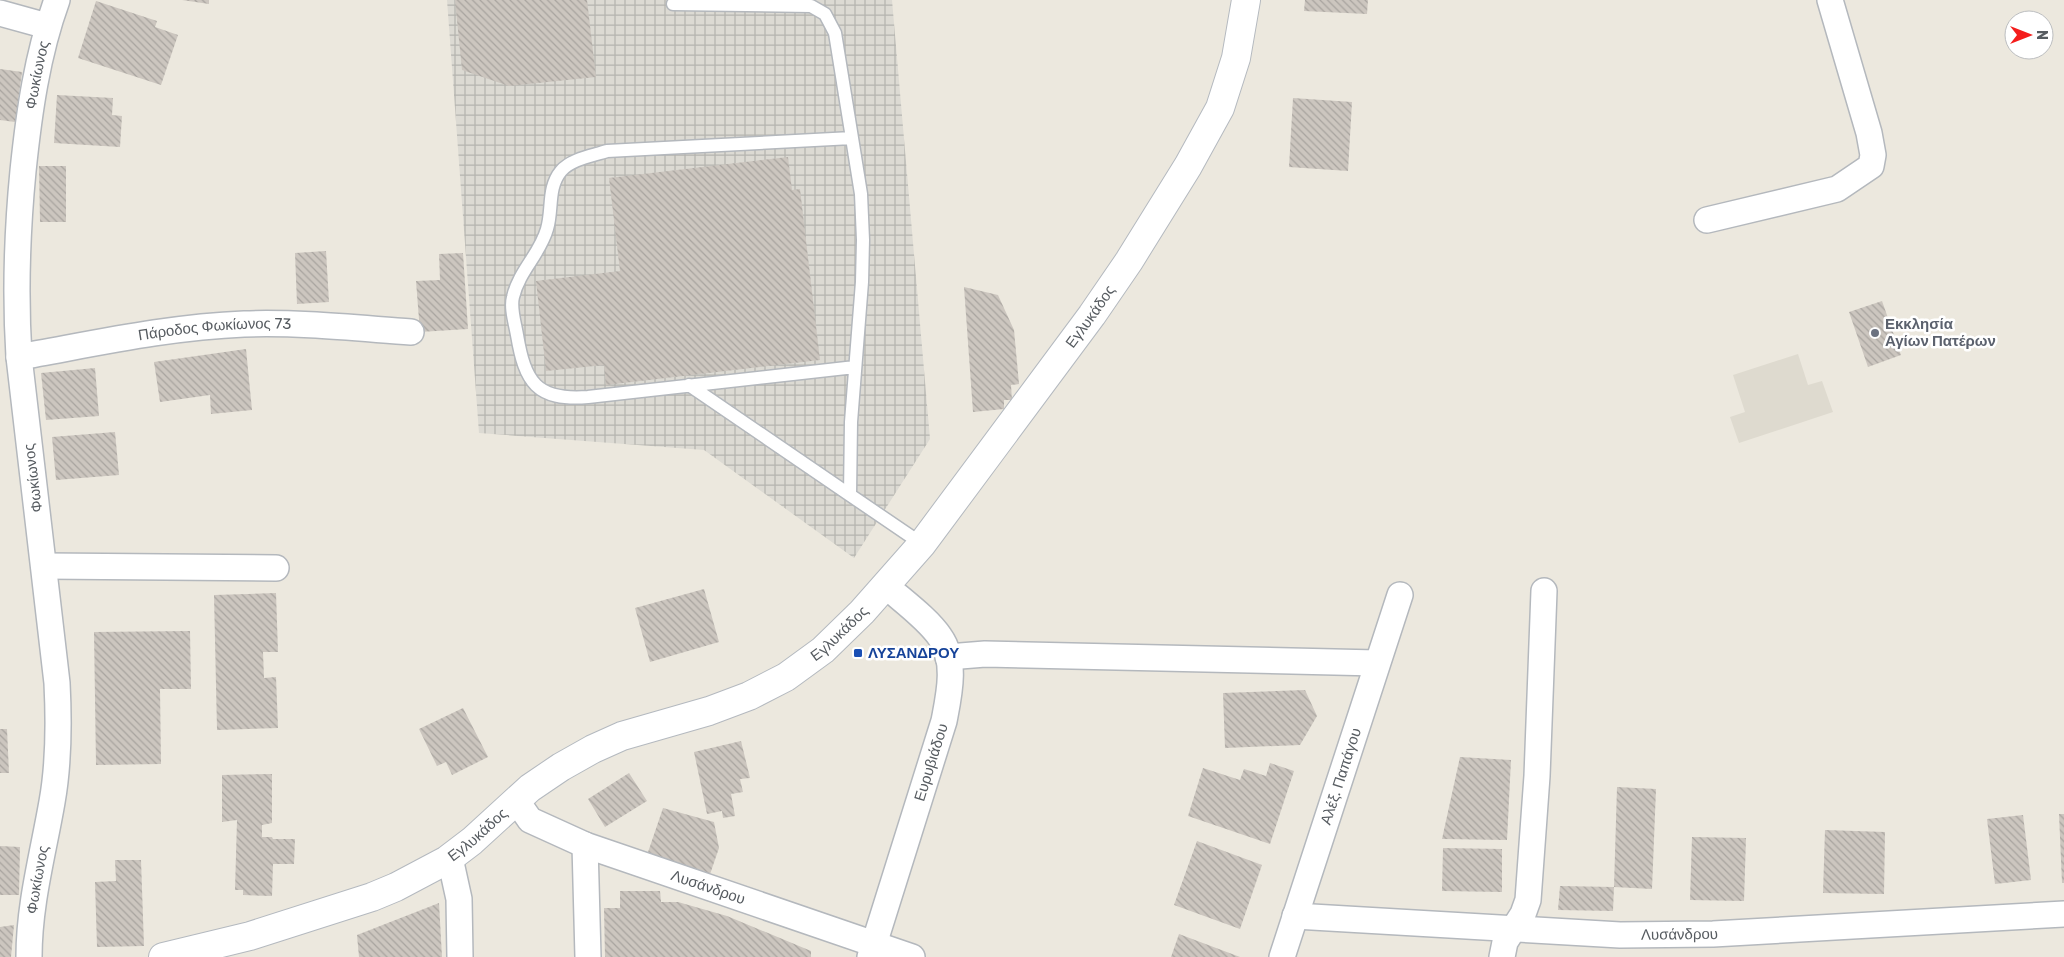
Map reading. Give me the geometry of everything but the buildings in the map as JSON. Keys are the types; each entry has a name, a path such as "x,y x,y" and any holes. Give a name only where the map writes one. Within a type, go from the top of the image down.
{"main road":[{"name":"Εγλυκάδος","path":"163,957 250,936 372,897 415,878 450,858 472,841 516,800 560,767 613,739 724,706 748,696 786,677 823,650 886,586 922,544 1092,315 1160,213 1212,124 1227,90 1242,31 1246,0"}],"street":[{"name":"Φωκίωνος","path":"30,957 32,906 52,799 58,734 57,683 8,249 26,136 47,26 56,0"},
{"path":"1707,220 1831,192 1851,181 1872,163 1873,150 1869,133 1830,0"},
{"path":"0,13 47,26"},
{"name":"Πάροδος Φωκίωνος 73","path":"19,357 153,334 244,324 411,332"},
{"path":"44,566 276,568"},
{"name":"Ευρυβιάδου","path":"872,950 944,721 950,684 948,657 944,644 934,629 886,586"},
{"path":"1502,957 1505,942 1527,906 1530,886 1537,776 1544,591"},
{"name":"Αλέξ. Παπάγου","path":"1282,957 1400,595"},
{"path":"948,657 985,654 1377,663"},
{"name":"Λυσάνδρου","path":"516,800 530,820 585,845 872,950 912,957"},
{"path":"585,845 588,957"},
{"path":"450,858 459,899 460,957"},
{"name":"Λυσάνδρου","path":"1295,916 1512,930 1620,934 1712,934 2064,914"}],"lane":[{"path":"673,4 811,6 825,14 835,33 861,194 863,240 862,282 851,422 850,495"},
{"path":"852,138 606,152 577,160 562,170 553,186 548,228 539,248 520,276 512,299 519,350 527,376 543,392 574,398 854,366"},
{"path":"689,385 922,544"}],"shaded area":[{"path":"447,0 892,0 930,439 854,558 704,450 479,433"},
{"path":"1798,354 1808,385 1822,381 1833,412 1739,443 1730,417 1745,412 1733,375"}],"place":[{"name":"Εκκλησία Αγίων Πατέρων","path":"1875,333"},
{"name":"ΛΥΣΑΝΔΡΟΥ","path":"858,653"}]}
